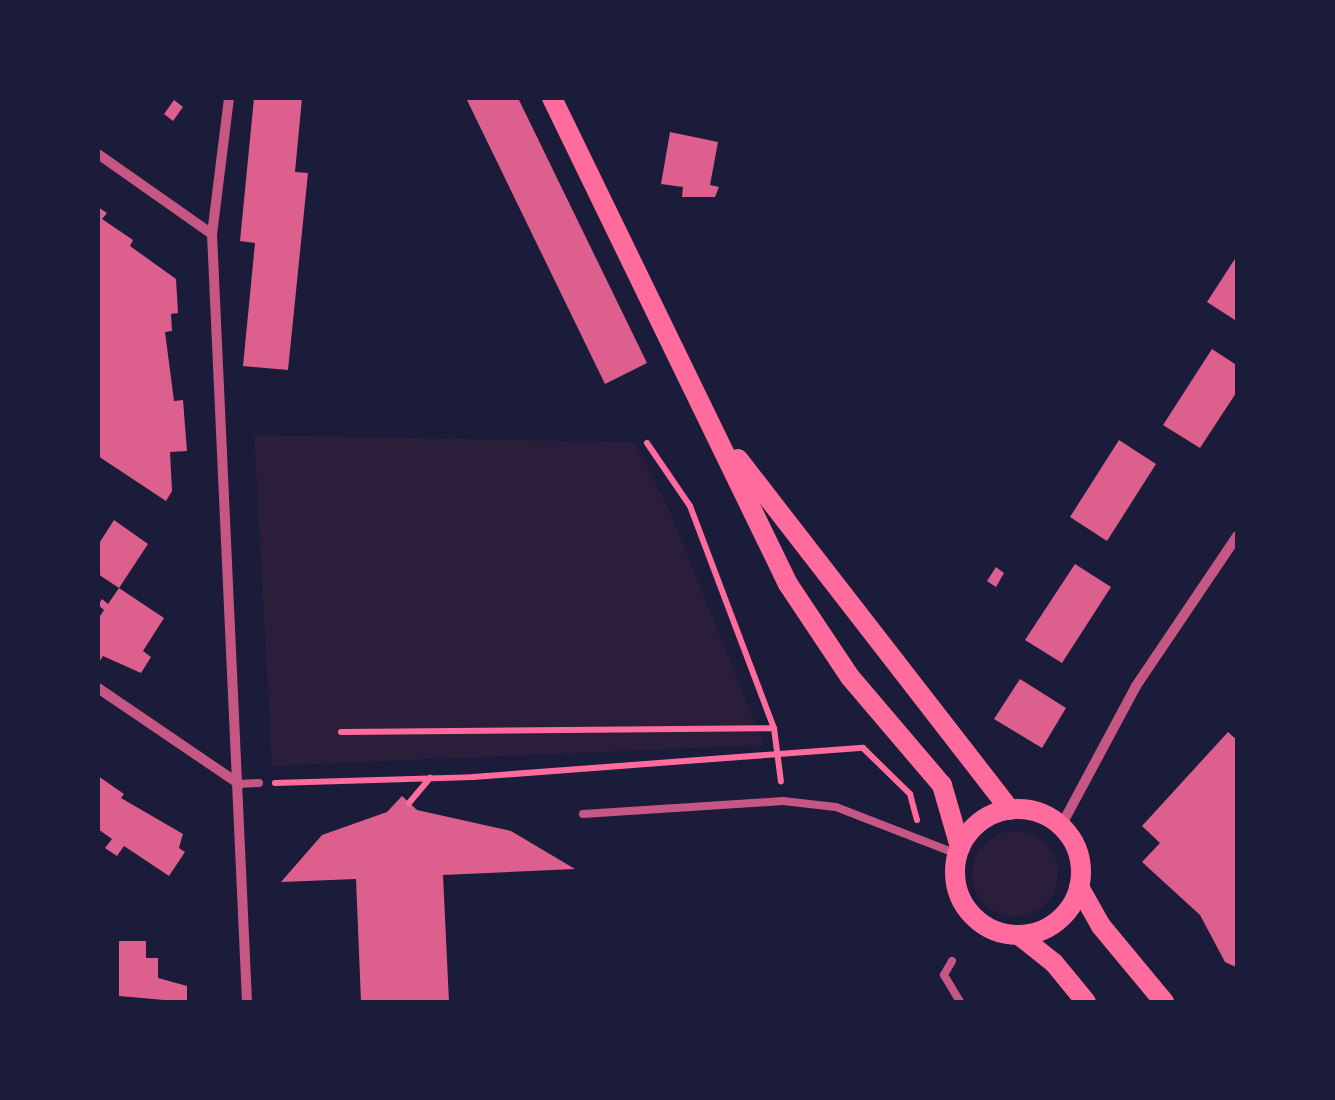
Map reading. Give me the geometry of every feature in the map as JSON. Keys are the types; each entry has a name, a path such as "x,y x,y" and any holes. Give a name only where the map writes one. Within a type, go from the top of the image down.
{"main road":[{"path":"552,98 788,584 850,677 942,786 958,850 964,905 996,931 1020,936 1054,963 1086,1002"},
{"path":"716,429 1010,810"},
{"path":"958,850 980,822 1010,810 1029,810 1060,826 1075,846 1079,887 1102,926 1164,1002"},
{"path":"1020,936 1058,921 1079,887"}],"street":[{"path":"229,98 212,234 247,1002"},
{"path":"98,154 212,234"},
{"path":"1060,826 1136,686 1238,535"},
{"path":"98,688 239,784"}],"lane":[{"path":"239,784 258,783"},
{"path":"583,814 783,802 836,807 958,850"},
{"path":"952,961 944,976 960,1002"}],"path":[{"path":"647,442 690,506 774,728 778,757"},
{"path":"340,732 774,728"},
{"path":"258,783 430,778 778,757 863,748 910,794 917,819 912,836"},
{"path":"409,802 430,778"}],"shaded area":[{"path":"254,435 634,442 669,509 764,745 272,766"},
{"path":"1015,831 1032,834 1046,843 1055,857 1055,891 1046,905 1032,914 1015,917 998,914 984,905 975,891 972,874 975,857 984,843 998,834"}],"building":[{"path":"254,98 302,98 295,172 308,173 288,370 243,366 255,243 240,241"},
{"path":"466,98 518,98 647,363 605,384"},
{"path":"174,100 183,107 173,121 164,114"},
{"path":"670,132 718,142 710,185 719,187 715,197 682,197 683,187 661,184"},
{"path":"98,207 107,213 102,219 133,240 130,246 176,279 178,313 171,314 172,331 165,332 174,401 183,400 187,451 170,452 172,491 166,501 98,456"},
{"path":"1238,254 1238,322 1207,302"},
{"path":"1212,349 1238,366 1238,390 1200,448 1163,425"},
{"path":"1119,440 1156,464 1107,541 1070,517"},
{"path":"114,520 148,544 119,588 98,574 98,545"},
{"path":"1075,564 1111,587 1062,663 1025,640"},
{"path":"996,567 1004,573 996,587 987,581"},
{"path":"119,588 164,618 143,651 151,657 141,673 103,656 98,664 98,619 104,610 98,605 102,599 108,604"},
{"path":"1020,679 1066,708 1042,748 994,719"},
{"path":"1228,732 1238,741 1238,968 1225,962 1200,915 1142,862 1160,843 1142,826"},
{"path":"98,776 124,794 121,798 183,834 179,848 185,852 169,876 124,846 117,856 105,848 112,839 98,829"},
{"path":"402,796 417,810 511,831 575,869 443,875 449,1002 361,1002 356,879 281,882 322,835 387,812"},
{"path":"119,941 146,941 146,958 158,958 158,978 187,986 187,1002 119,996"}]}
